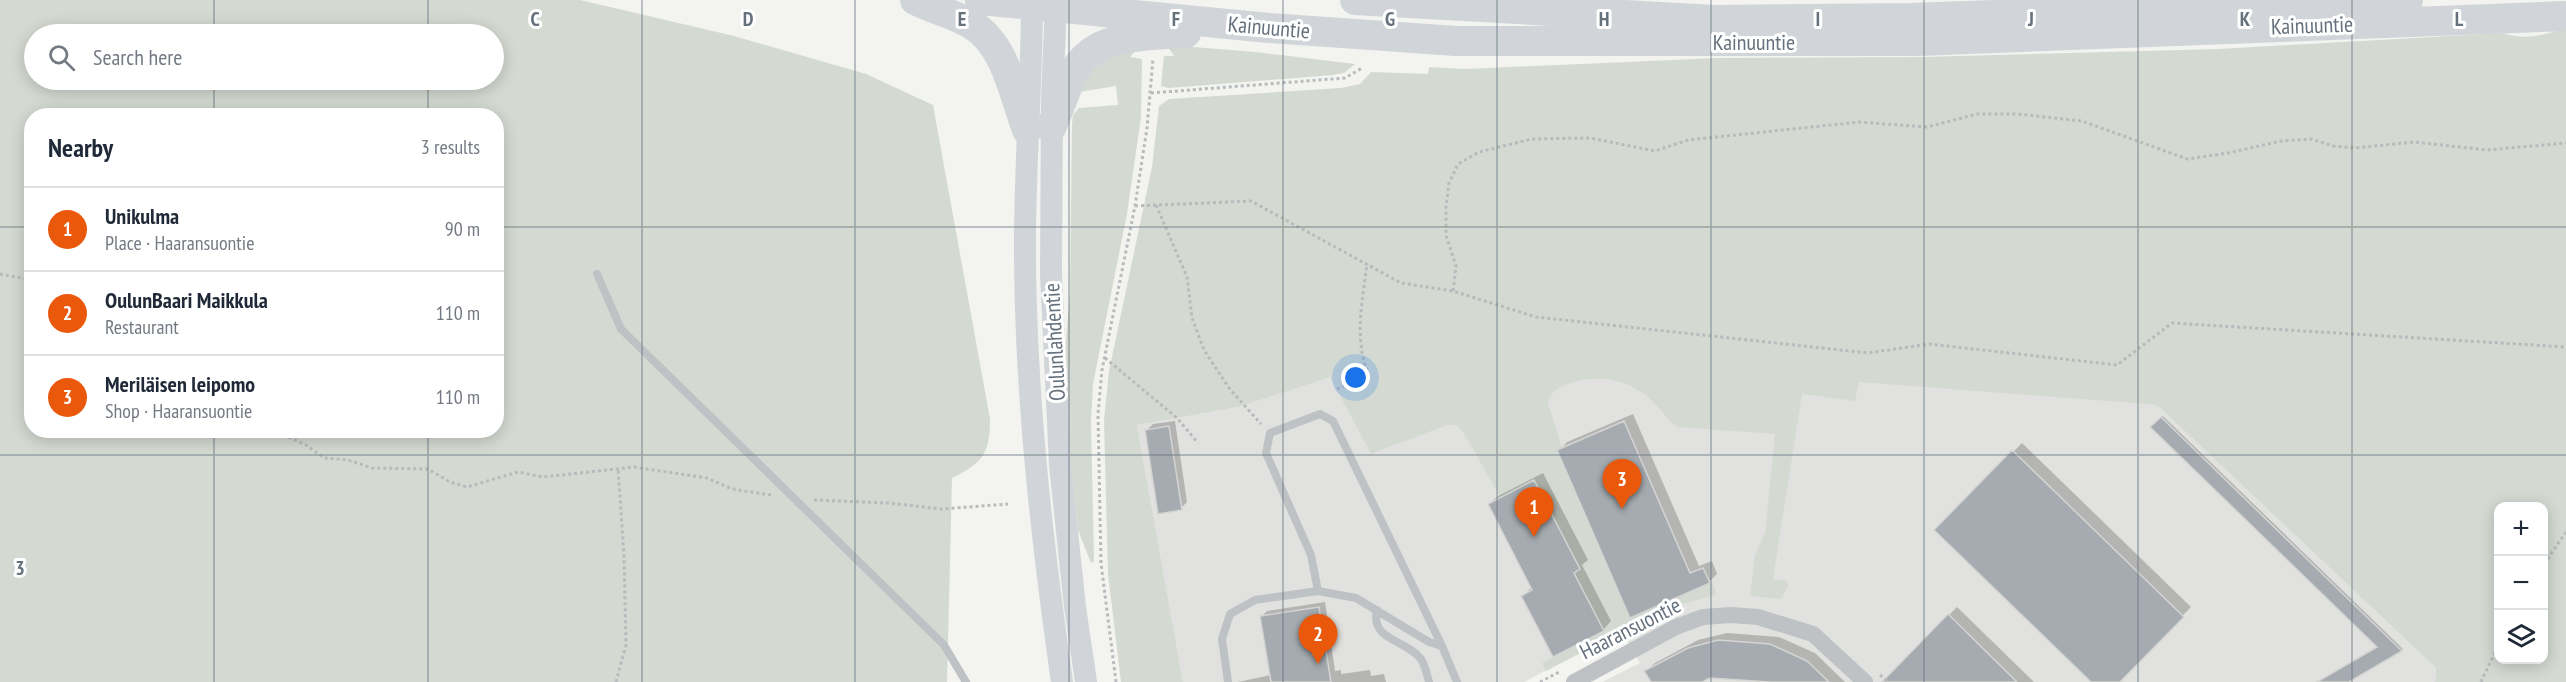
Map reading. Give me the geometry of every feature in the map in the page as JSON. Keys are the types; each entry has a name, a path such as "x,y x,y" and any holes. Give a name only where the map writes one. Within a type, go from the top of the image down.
{"highway":[{"path":"915,0 972,25 990,44 1006,68 1039,129"},
{"name":"Kainuuntie","path":"980,0 1044,2 1269,28 1456,41 1918,41 2566,16"},
{"name":"Kainuuntie","path":"1355,0 1715,20 1910,18 2408,0"},
{"path":"1039,129 1082,60 1101,46 1128,37 1269,28"}],"main road":[{"name":"Oulunlahdentie","path":"1044,2 1039,129 1025,259 1033,436 1040,524 1062,682"},
{"name":"Oulunlahdentie","path":"1039,129 1051,274 1060,465 1075,607 1086,682"}],"street":[{"name":"Haaransuontie","path":"1574,682 1676,627 1703,617 1731,615 1758,617 1813,634 1865,682"}],"lane":[{"path":"597,274 621,329 944,645 966,682"},
{"path":"1318,591 1311,555 1266,453 1270,433 1320,414 1333,421 1442,646 1457,682"},
{"path":"1228,682 1222,639 1230,614 1255,600 1318,591 1356,598 1429,642 1442,646"},
{"path":"1377,610 1374,621 1380,633 1413,652 1422,660 1429,682"}],"path":[{"path":"1116,682 1101,563 1098,414 1105,358 1136,206 1151,93 1154,49"},
{"path":"1151,93 1346,78 1362,68"},
{"path":"1453,291 1456,266 1446,234 1446,207 1449,183 1458,164 1479,152 1532,139 1590,138 1655,151 1688,140 1712,137 1737,137 1859,122 1927,127 1977,114 1987,114 2082,121 2187,159 2228,153 2281,141 2311,139 2333,146 2355,148 2414,142 2487,150 2566,143"},
{"path":"1136,206 1251,201 1401,283 1453,291 1536,317 1868,353 1929,344 2116,364 2172,323 2566,347"},
{"path":"1156,205 1187,276 1192,318 1204,350 1229,388 1270,433"},
{"path":"1337,389 1362,379 1367,370 1361,354 1361,312 1367,264"},
{"path":"0,274 24,278"},
{"path":"1105,358 1177,418 1198,443"},
{"path":"290,438 306,445 324,458 348,460 372,468 428,469 450,482 467,487 518,472 543,477 634,467 707,478 732,489 792,498 942,509 1008,504"},
{"path":"616,682 626,645 624,556 618,468"},
{"path":"2548,558 2566,532"},
{"path":"2481,682 2494,656"}],"shaded area":[{"path":"0,0 580,0 734,36 866,74 933,105 990,419 990,431 983,456 971,467 952,478 947,682 0,682"},
{"path":"2566,29 2566,682 2435,682 2436,668 2157,405 1859,382 1855,401 1802,394 1773,579 1787,581 1788,587 1781,599 1750,596 1755,555 1765,533 1775,434 1677,427 1655,403 1633,387 1603,379 1581,380 1562,386 1553,392 1548,403 1562,448 1557,451 1630,618 1710,583 1713,583 1716,593 1713,596 1667,608 1546,671 1542,663 1604,631 1574,573 1580,569 1534,480 1500,497 1464,433 1456,425 1447,425 1371,454 1330,377 1239,407 1137,425 1183,682 1121,682 1108,574 1104,420 1109,371 1152,167 1159,106 1169,99 1341,88 1360,84 1371,72 1428,74 1429,67 1465,69 1717,58 1923,57 2218,49 2503,33 2525,37"},
{"path":"1167,45 1256,52 1355,64 1344,73 1333,75 1169,88 1161,86 1164,56 1174,56"},
{"path":"1139,47 1130,57 1142,59 1141,117 1127,214 1093,384 1091,421 1094,561 1091,563 1078,530 1068,441 1065,352 1070,291 1072,124 1073,115 1079,108 1118,105 1116,86 1079,92 1096,62"},
{"path":"1589,358 2157,405 2436,668 2435,682 1602,682 1640,663 1621,631 1524,682 1183,682 1137,425 1239,407 1330,376 1371,454"}],"building":[{"path":"2161,417 2402,651 2349,682 2317,682 2377,647 2150,427"},
{"path":"1624,421 1690,573 1703,568 1710,583 1630,618 1557,450"},
{"path":"1169,426 1182,510 1158,514 1145,430"},
{"path":"2012,450 2184,617 2120,682 2091,682 1934,530"},
{"path":"1534,480 1580,569 1574,573 1604,631 1553,657 1521,596 1532,590 1488,504"},
{"path":"1319,607 1331,682 1271,682 1260,616"},
{"path":"1948,614 2017,682 1882,682"},
{"path":"1718,640 1770,644 1807,661 1829,682 1770,682 1710,678 1702,682 1651,682 1644,671 1688,648"}],"place":[{"name":"Meriläisen leipomo","path":"1622,509"},
{"name":"Unikulma","path":"1534,537"},
{"name":"OulunBaari Maikkula","path":"1318,664"}]}
